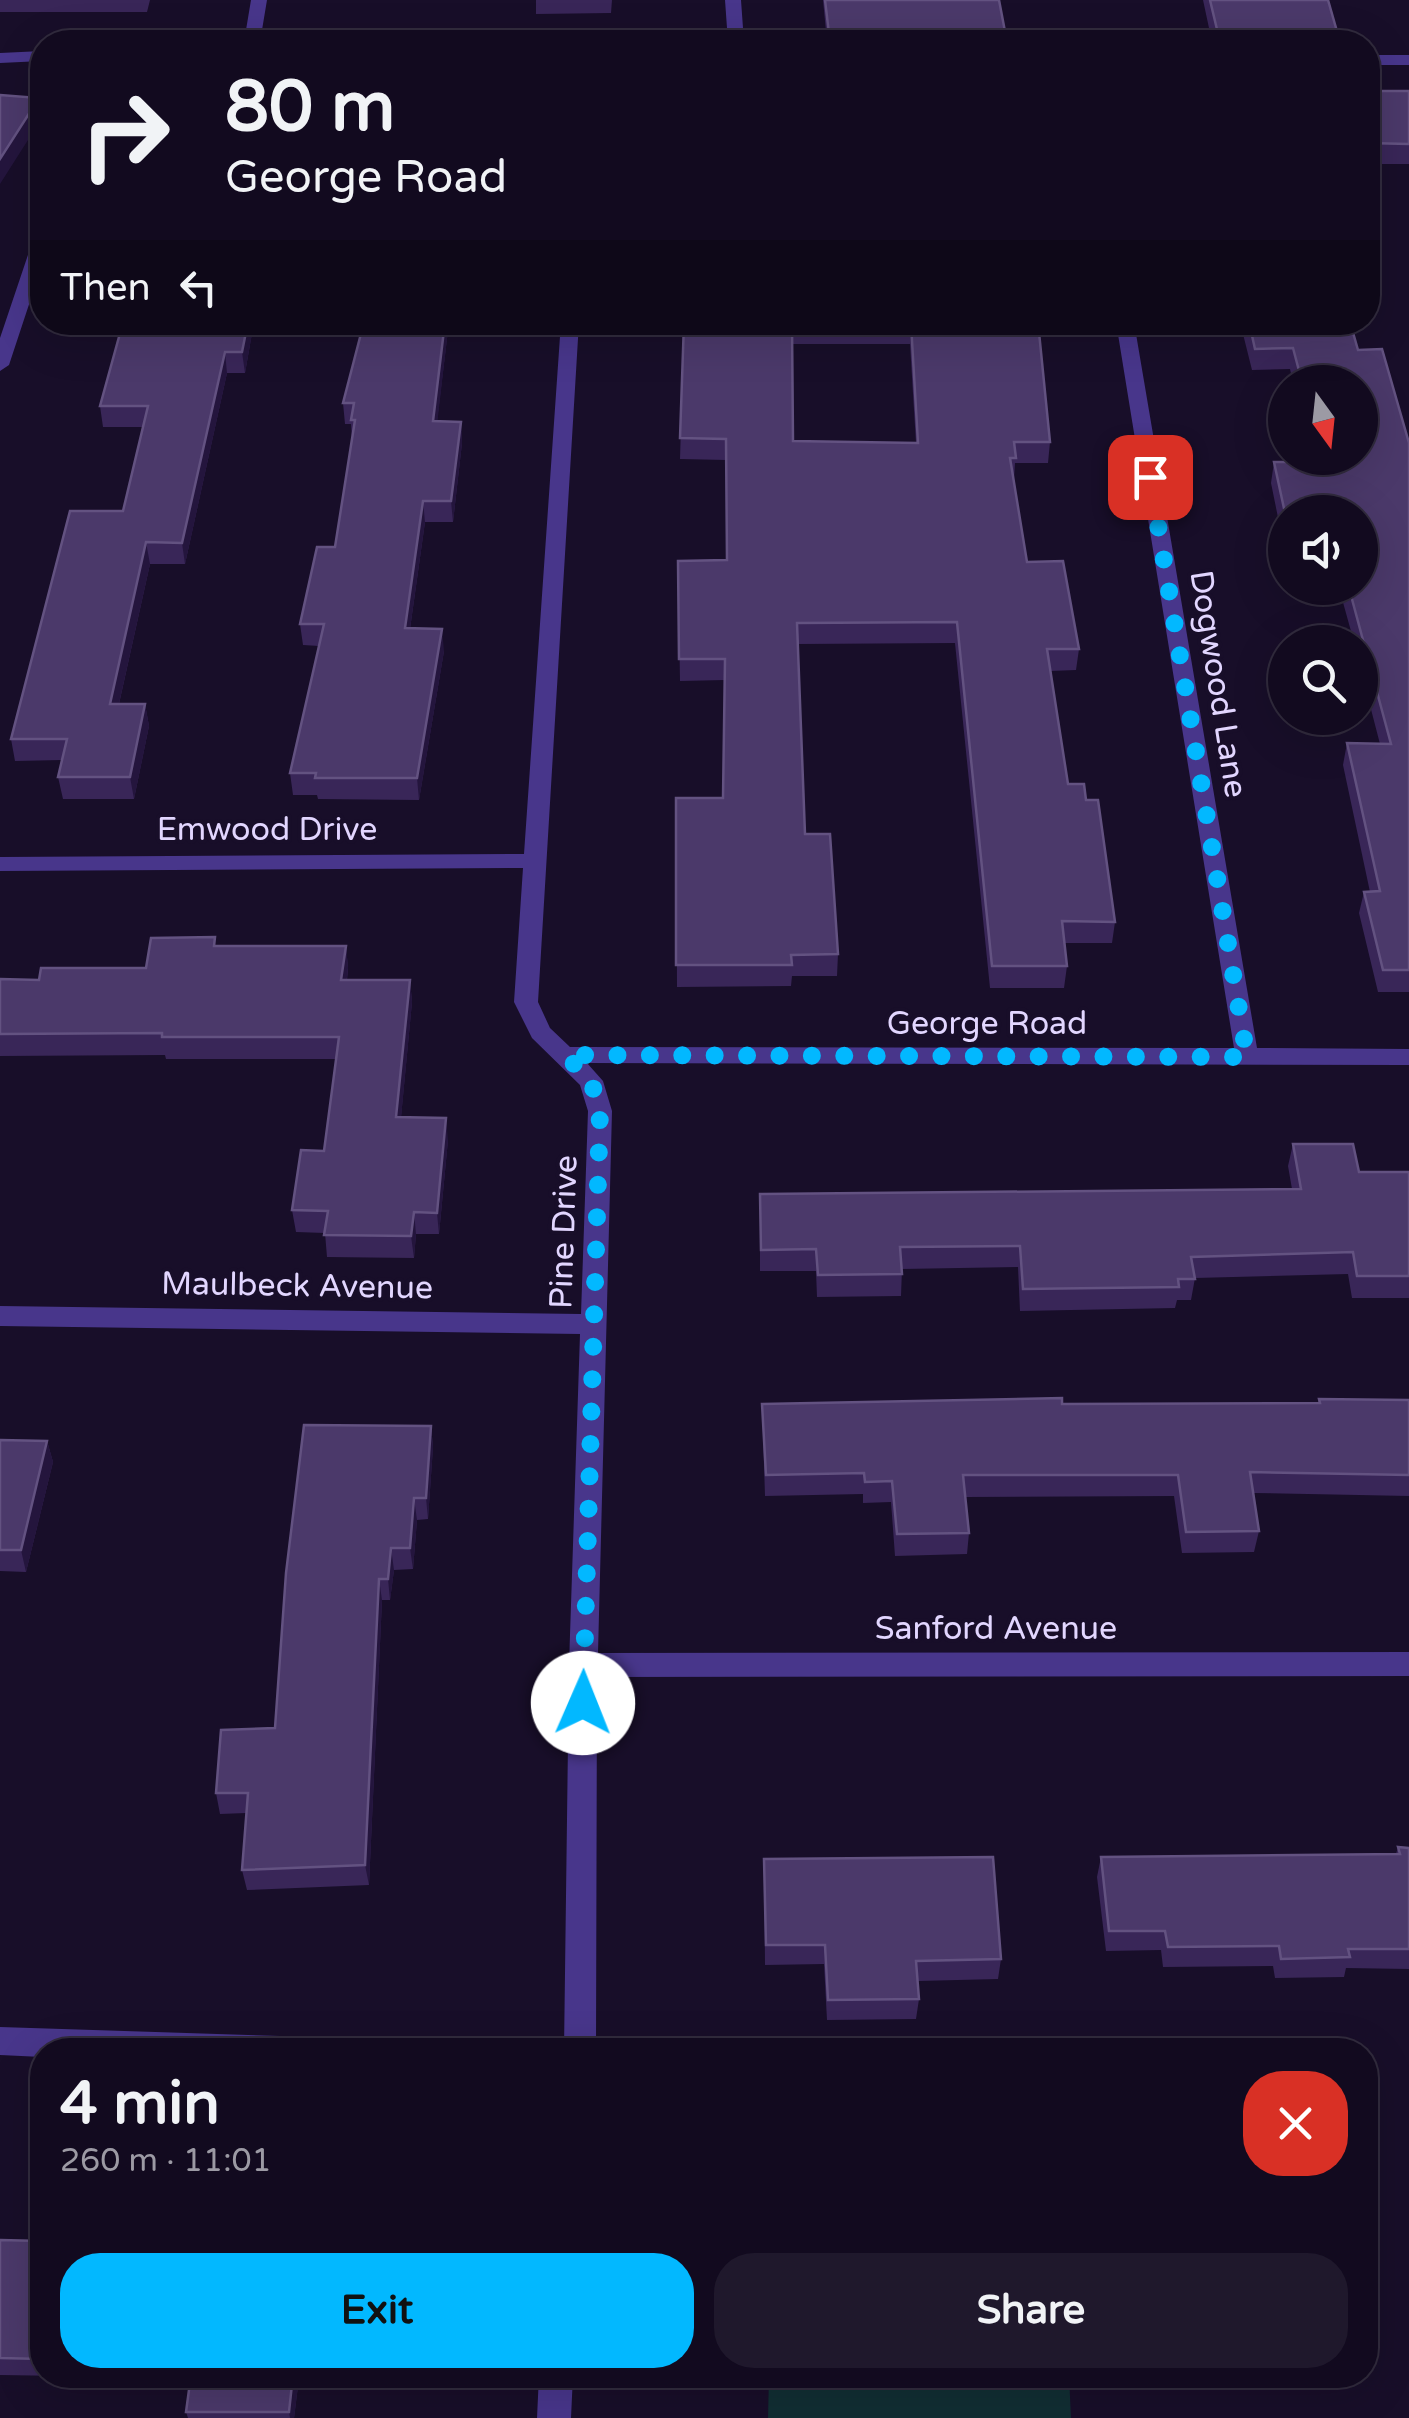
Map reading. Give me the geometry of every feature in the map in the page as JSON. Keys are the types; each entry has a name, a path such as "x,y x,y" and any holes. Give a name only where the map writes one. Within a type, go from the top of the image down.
{"street":[{"path":"254,30 259,0"},
{"path":"733,0 735,30"},
{"path":"0,58 30,57"},
{"path":"1380,60 1409,60"},
{"path":"0,365 30,276"},
{"name":"Pine Drive","path":"569,335 526,1002 540,1032 591,1081 600,1111 583,1664 580,2038"},
{"name":"Dogwood Lane","path":"1126,335 1247,1057"},
{"name":"Emwood Drive","path":"0,864 534,861"},
{"name":"George Road","path":"565,1055 1409,1057"},
{"name":"Maulbeck Avenue","path":"0,1316 594,1324"},
{"name":"Sanford Avenue","path":"583,1664 1409,1664"},
{"path":"0,2041 30,2042"},
{"path":"554,2418 555,2388"}],"green space":[{"path":"769,2388 1070,2388 1071,2418 768,2418"}],"building":[{"path":"825,0 999,0 1005,30 829,30"},
{"path":"1210,0 1328,0 1337,30 1217,30"},
{"path":"1380,91 1409,91 1409,144 1380,143"},
{"path":"0,95 30,97 30,112 0,159"},
{"path":"120,335 245,335 242,352 225,352 182,543 146,542 110,704 145,704 130,777 58,777 67,739 11,739 70,511 123,511 148,406 100,406"},
{"path":"361,335 443,335 433,421 461,422 451,501 423,501 405,628 442,629 417,778 315,778 316,773 290,773 324,624 300,624 317,547 335,547 355,420 351,420 354,403 343,403"},
{"path":"684,335 792,335 793,441 918,443 912,335 1039,335 1050,442 1014,442 1016,458 1010,458 1027,562 1063,561 1079,649 1047,649 1068,784 1084,784 1086,800 1098,800 1115,922 1062,921 1067,966 992,966 957,622 797,623 805,834 830,834 838,954 791,955 792,965 676,965 676,798 723,798 725,659 679,659 678,561 727,560 726,439 680,438"},
{"path":"1252,335 1354,335 1358,350 1382,349 1409,443 1409,970 1383,970 1364,892 1380,891 1347,743 1391,744 1378,696 1378,625 1359,625 1354,605 1378,605 1378,495 1281,495 1277,475 1378,475 1378,365 1298,365 1293,348 1255,349"},
{"path":"215,937 214,946 346,946 341,980 410,980 396,1117 446,1118 437,1213 414,1212 411,1236 324,1235 328,1211 292,1210 301,1150 324,1151 339,1037 0,1034 0,979 39,980 41,968 146,968 151,938"},
{"path":"1293,1144 1353,1144 1359,1172 1409,1172 1409,1276 1357,1276 1353,1252 1191,1257 1195,1279 1178,1279 1179,1287 1023,1289 1020,1246 900,1247 902,1274 818,1275 816,1249 761,1250 760,1194 1301,1189"},
{"path":"1062,1398 1062,1404 1409,1400 1409,1475 1250,1472 1259,1531 1186,1532 1178,1475 963,1475 969,1533 897,1534 892,1481 865,1482 864,1473 766,1475 762,1404"},
{"path":"304,1425 431,1426 426,1498 414,1498 410,1548 391,1548 388,1579 379,1579 365,1865 242,1870 248,1793 216,1793 221,1730 275,1728 286,1573"},
{"path":"0,1440 47,1441 21,1550 0,1550"},
{"path":"1398,1847 1409,1848 1409,1949 1348,1949 1350,1957 1281,1959 1279,1946 1168,1947 1165,1931 1109,1931 1101,1857 1400,1854"},
{"path":"993,1857 1001,1959 916,1961 919,1999 828,2000 825,1945 766,1945 764,1859"},
{"path":"0,2240 30,2241 30,2359 0,2358"},
{"path":"189,2388 292,2388 289,2412 186,2412"}],"route":[{"path":"583,1703 600,1111 591,1081 565,1055 1247,1057 1150,477"}]}
